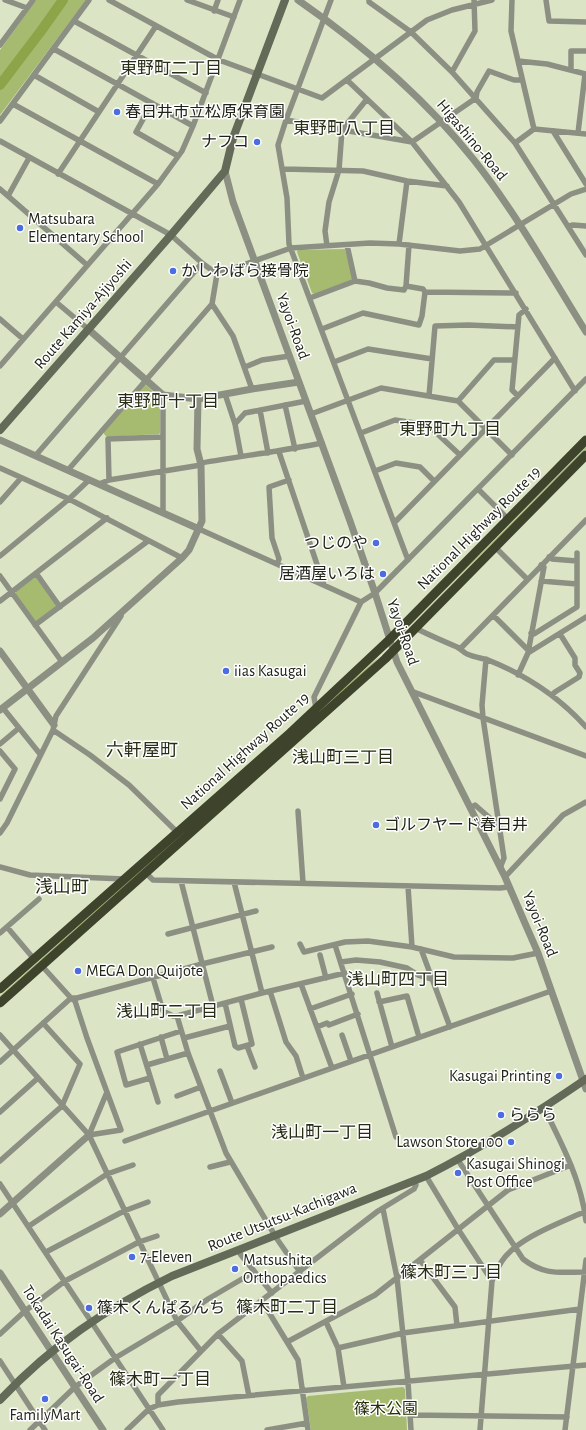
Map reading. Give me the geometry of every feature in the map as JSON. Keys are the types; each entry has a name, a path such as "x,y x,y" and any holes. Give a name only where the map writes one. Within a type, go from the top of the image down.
{"highway":[{"name":"National Highway Route 19","path":"0,989 316,708 389,640 509,520 586,440"},
{"name":"National Highway Route 19","path":"0,1003 393,651 586,455"}],"main road":[{"name":"Route Kamiya-Ajiyoshi","path":"0,430 171,235 225,170 233,138 285,0"},
{"name":"Route Utsutsu-Kachigawa","path":"0,1400 51,1351 123,1301 159,1283 238,1250 426,1176 458,1160 585,1083"}],"street":[{"path":"5,0 27,8"},
{"path":"0,45 3,37 33,0"},
{"path":"0,121 89,0"},
{"path":"109,0 219,60 322,98 427,20 474,2 492,0"},
{"path":"187,0 234,17"},
{"path":"214,11 218,0"},
{"path":"0,366 158,184 178,156 194,126 240,0"},
{"name":"Higashino-Road","path":"298,0 324,18 376,59 415,94 441,122 477,164 519,225 586,332"},
{"path":"331,0 278,145 287,198 289,244 395,522 408,560"},
{"path":"370,0 369,2 412,32 452,72 515,143 586,255"},
{"path":"512,0 511,31 534,129"},
{"path":"546,0 549,21 586,22"},
{"path":"452,72 475,31 474,2"},
{"path":"74,21 206,94"},
{"path":"58,174 156,26"},
{"path":"54,49 194,126"},
{"path":"571,70 571,51 586,51"},
{"path":"518,61 547,64 586,74 578,133"},
{"path":"286,120 412,142 476,98 477,92 489,71 514,80 522,80"},
{"path":"34,75 99,112"},
{"path":"347,80 412,142 459,202 487,245 575,391"},
{"path":"327,246 325,231 329,202 339,170 342,130 367,100"},
{"path":"152,103 136,132 178,156"},
{"path":"13,104 158,184"},
{"path":"515,143 534,129 586,134"},
{"path":"553,131 586,184"},
{"path":"0,141 28,158 171,235 202,263 217,274"},
{"path":"8,196 28,158"},
{"path":"283,168 363,171 407,181 447,186"},
{"name":"Yayoi-Road","path":"225,170 233,202 312,414 375,593 397,662 505,877 538,953 585,1083"},
{"path":"399,244 407,181"},
{"path":"0,189 87,266"},
{"path":"217,274 291,248 370,243 399,244 460,251 480,249 571,194 586,190"},
{"path":"569,226 586,226"},
{"path":"347,245 355,281"},
{"path":"310,298 355,281 404,290 406,286 409,245"},
{"path":"36,455 202,263"},
{"path":"68,470 212,304 217,274"},
{"path":"406,286 424,289 425,292 516,293"},
{"path":"322,329 363,313 419,325 422,316 425,292"},
{"path":"56,302 163,395 198,399 299,382"},
{"path":"212,304 233,336 252,389"},
{"path":"518,396 512,390 514,360 519,315 526,309"},
{"path":"0,319 23,339"},
{"path":"429,396 435,326 468,325 518,327"},
{"path":"334,362 368,349 432,359"},
{"path":"244,367 262,360 290,356"},
{"path":"395,522 555,358"},
{"path":"458,401 494,360 514,360"},
{"path":"316,708 314,697 361,602 375,593 586,379"},
{"path":"312,414 381,388 458,401 512,455"},
{"path":"225,394 235,424 241,456"},
{"path":"163,395 163,513"},
{"path":"40,754 2,709 123,613 182,558 189,550 199,530 202,521 201,464 197,449 198,399"},
{"path":"235,424 245,413 306,401"},
{"path":"285,405 295,449"},
{"path":"260,410 268,453"},
{"path":"361,433 395,420 428,425 460,455"},
{"path":"100,432 108,439 163,438"},
{"path":"108,439 108,480"},
{"path":"0,440 361,602"},
{"path":"99,484 108,480 164,472 241,456 279,452 322,443"},
{"path":"279,452 324,585"},
{"path":"375,471 396,462 420,467 434,481"},
{"path":"0,468 69,499 182,558"},
{"path":"0,502 21,478"},
{"path":"0,556 69,499 89,480"},
{"path":"277,564 279,559 272,538 269,487 289,480"},
{"path":"478,489 509,520"},
{"path":"0,601 107,518"},
{"path":"460,648 586,520"},
{"path":"35,626 148,541"},
{"path":"495,547 527,579"},
{"path":"531,634 534,634 577,607 578,553"},
{"path":"549,557 552,559 577,561"},
{"path":"518,675 528,652 544,567 541,565"},
{"path":"36,573 60,608"},
{"path":"0,576 62,662"},
{"path":"541,581 577,584"},
{"path":"0,833 7,823 53,728 56,716 100,646 123,613"},
{"path":"493,615 528,652"},
{"path":"528,652 586,617"},
{"path":"415,628 460,648 466,654 486,659 513,671 553,693 578,713 586,722"},
{"path":"553,693 579,677 580,673 575,665 576,658 560,634"},
{"path":"0,651 28,689 53,728 129,786 177,832"},
{"path":"486,659 482,705 504,858 500,868"},
{"path":"411,691 586,756"},
{"path":"553,693 586,727"},
{"path":"0,744 19,728"},
{"path":"0,751 15,769 0,799"},
{"path":"0,783 6,786"},
{"path":"505,877 563,815 586,802"},
{"path":"470,808 475,805 499,826"},
{"path":"298,812 303,883"},
{"path":"0,867 30,875 124,879"},
{"path":"146,873 153,880 509,887"},
{"path":"181,881 213,1006"},
{"path":"234,882 241,916 262,993"},
{"path":"408,886 412,947"},
{"path":"0,933 39,899"},
{"path":"168,934 256,911"},
{"path":"7,927 34,959"},
{"path":"300,944 304,952 335,944 368,941 412,947 454,957 513,958 538,953"},
{"path":"335,944 396,1137"},
{"path":"0,1062 71,998 77,998 202,964 272,947"},
{"path":"420,949 450,1027"},
{"path":"320,955 326,978"},
{"path":"341,962 356,960 380,962 407,968 418,974 432,978"},
{"path":"42,966 75,1001 121,1130 89,1136"},
{"path":"152,978 163,1011 173,1016 177,1016 262,993 345,973"},
{"path":"301,984 332,1068"},
{"path":"270,991 286,1042 296,1056 303,1078"},
{"path":"125,1141 551,991"},
{"path":"376,993 392,1047"},
{"path":"310,1009 352,994"},
{"path":"379,1002 407,996 419,1037"},
{"path":"225,1003 235,1046 238,1048 247,1046 252,1044 241,999"},
{"path":"317,1027 358,1014"},
{"path":"177,1016 188,1053 230,1162 292,1262 300,1272"},
{"path":"0,1161 62,1106 80,1064 43,1023"},
{"path":"184,1038 230,1026"},
{"path":"150,1078 126,1084 117,1052 181,1032"},
{"path":"0,1035 89,1136 177,1321 201,1351"},
{"path":"342,1035 351,1061"},
{"path":"161,1037 167,1059"},
{"path":"140,1044 158,1102"},
{"path":"247,1046 255,1067"},
{"path":"147,1065 188,1053"},
{"path":"220,1071 232,1103"},
{"path":"0,1112 38,1078"},
{"path":"177,1096 201,1087"},
{"path":"0,1214 89,1136 107,1092"},
{"path":"544,1108 577,1178 586,1211 586,1221"},
{"path":"458,1160 523,1259 533,1267 546,1272 585,1272"},
{"path":"210,1167 230,1162"},
{"path":"29,1226 107,1174 133,1165"},
{"path":"287,1342 375,1295 487,1205 514,1186 571,1165"},
{"path":"426,1176 492,1281"},
{"path":"158,1405 158,1395 218,1334 383,1209 414,1189 416,1185 414,1180"},
{"path":"0,1184 163,1430"},
{"path":"46,1252 124,1211 148,1202"},
{"path":"383,1209 397,1278 408,1382 411,1430"},
{"path":"480,1430 492,1281 502,1261 514,1247 525,1240 586,1211"},
{"path":"0,1334 25,1311 65,1281 139,1242 156,1236"},
{"path":"238,1250 272,1293"},
{"path":"420,1260 455,1307 457,1326"},
{"path":"565,1430 586,1260"},
{"path":"30,1430 75,1387 115,1358 177,1321 208,1299 254,1272"},
{"name":"Tokadai Kasugai-Road","path":"0,1273 103,1430"},
{"path":"262,1301 298,1360 308,1430"},
{"path":"338,1348 403,1333 580,1309"},
{"path":"326,1322 338,1348 344,1387"},
{"path":"218,1334 242,1361 249,1396"},
{"path":"0,1361 45,1430"},
{"path":"127,1430 149,1409 158,1405 484,1374 586,1366"},
{"path":"410,1415 567,1417"},
{"path":"267,1430 307,1423"}],"green space":[{"path":"36,0 86,0 0,115 0,50"},
{"path":"345,249 353,278 352,280 314,294 312,293 297,252 298,250"},
{"path":"144,385 146,385 160,398 160,433 107,437 104,434 104,431"},
{"path":"586,447 586,449 402,634"},
{"path":"34,578 37,578 57,605 56,608 38,622 35,621 16,595 16,591"},
{"path":"380,656 365,672 0,997 0,996"},
{"name":"篠木公園","path":"403,1387 405,1389 407,1430 311,1430 306,1398 308,1396"}],"waterway":[{"path":"0,85 63,0"}],"place":[{"name":"春日井市立松原保育園","path":"117,112"},
{"name":"ナフコ","path":"257,142"},
{"name":"Matsubara Elementary School","path":"20,228"},
{"name":"かしわばら接骨院","path":"173,271"},
{"name":"つじのや","path":"376,543"},
{"name":"居酒屋いろは","path":"383,574"},
{"name":"iias Kasugai","path":"226,671"},
{"name":"ゴルフヤード春日井","path":"376,825"},
{"name":"MEGA Don Quijote","path":"78,971"},
{"name":"Kasugai Printing","path":"559,1076"},
{"name":"ららら","path":"501,1115"},
{"name":"Lawson Store 100","path":"511,1142"},
{"name":"Kasugai Shinogi Post Office","path":"458,1173"},
{"name":"7-Eleven","path":"132,1257"},
{"name":"Matsushita Orthopaedics","path":"235,1269"},
{"name":"篠木くんぱるんち","path":"89,1308"},
{"name":"FamilyMart","path":"45,1399"}],"district":[{"name":"東野町二丁目","path":"171,68"},
{"name":"東野町八丁目","path":"344,128"},
{"name":"東野町十丁目","path":"168,401"},
{"name":"東野町九丁目","path":"450,429"},
{"name":"六軒屋町","path":"142,751"},
{"name":"浅山町三丁目","path":"343,757"},
{"name":"浅山町","path":"62,888"},
{"name":"浅山町四丁目","path":"398,979"},
{"name":"浅山町二丁目","path":"167,1011"},
{"name":"浅山町一丁目","path":"322,1132"},
{"name":"篠木町三丁目","path":"451,1272"},
{"name":"篠木町二丁目","path":"287,1307"},
{"name":"篠木町一丁目","path":"160,1379"}]}
